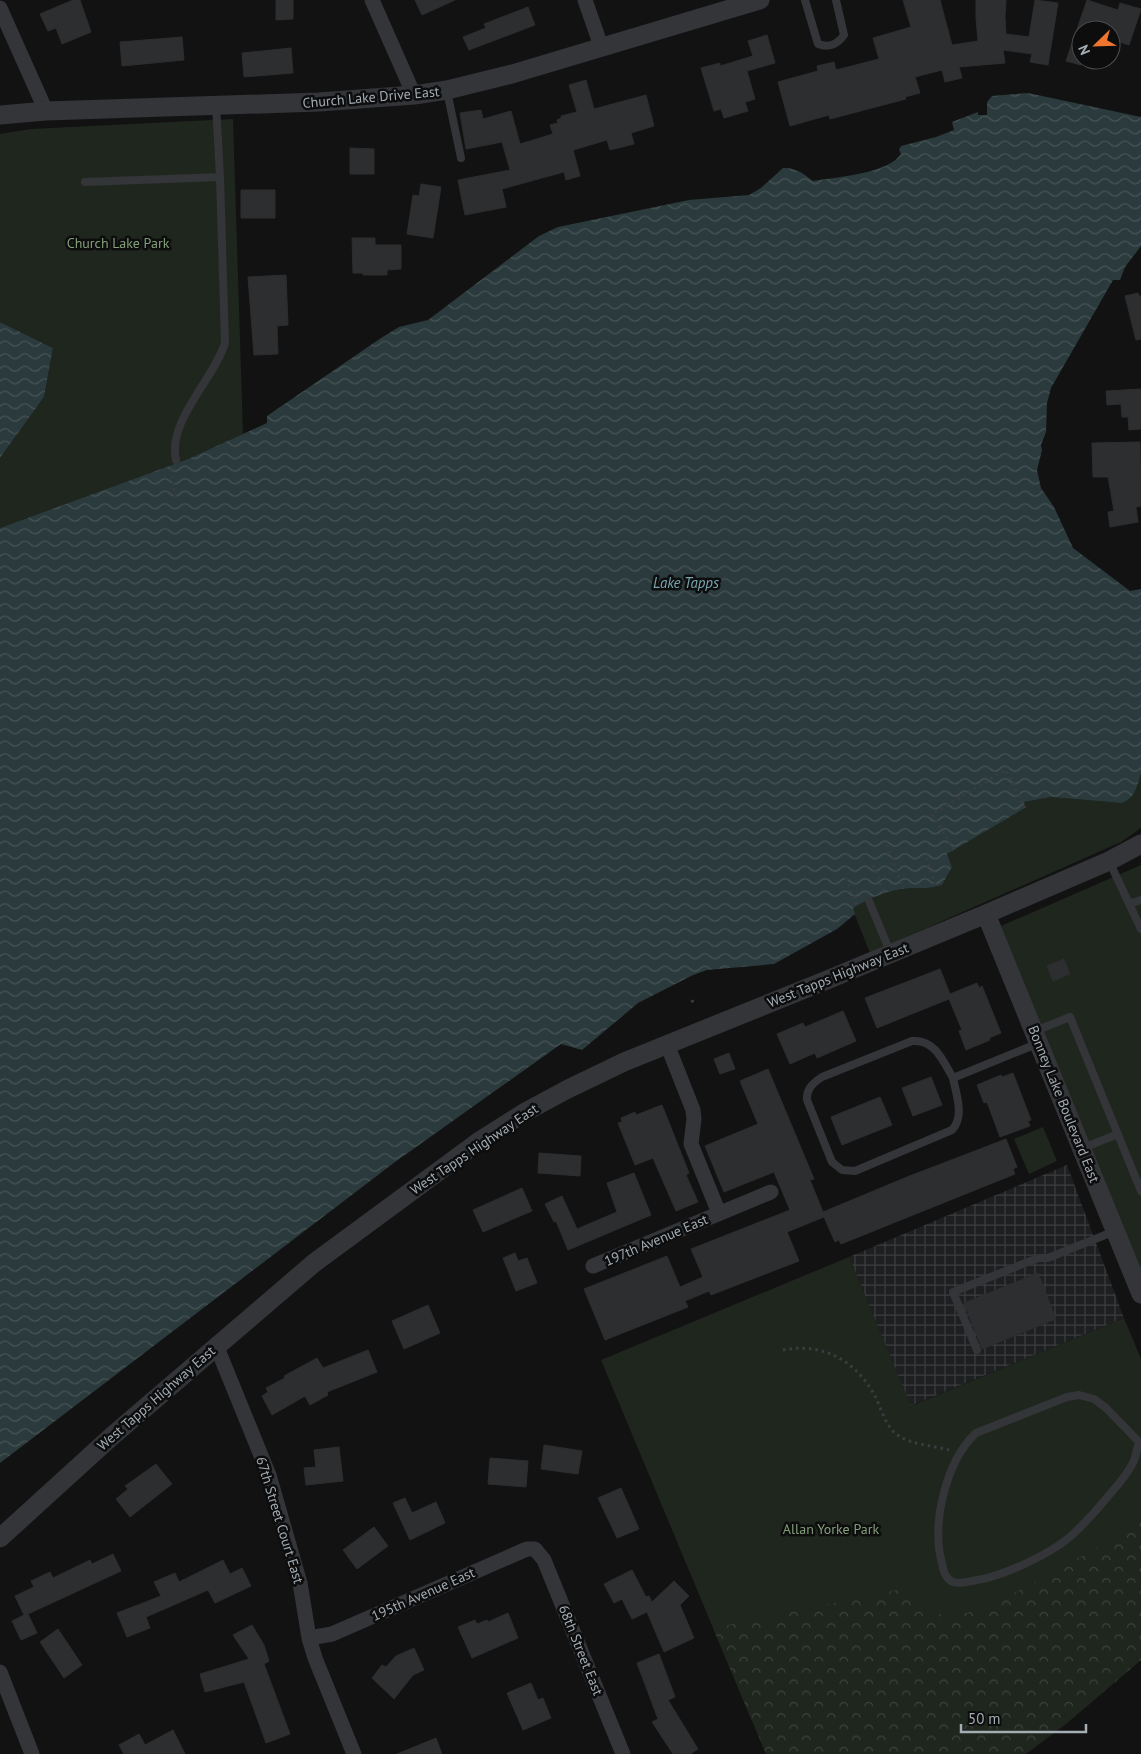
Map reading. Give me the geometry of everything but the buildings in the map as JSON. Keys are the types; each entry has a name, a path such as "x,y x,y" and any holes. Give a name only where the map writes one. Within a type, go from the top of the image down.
{"street":[{"path":"372,0 414,95"},
{"path":"585,0 601,46"},
{"name":"Church Lake Drive East","path":"0,115 46,110 319,102 414,95 447,90 512,74 760,0"},
{"path":"0,8 46,110"},
{"name":"West Tapps Highway East","path":"0,1538 216,1345 314,1263 482,1140 527,1111 624,1062 986,914 1109,861 1141,844"},
{"name":"Bonney Lake Boulevard East","path":"986,914 1141,1294"},
{"name":"197th Avenue East","path":"667,1044 693,1110 694,1119 691,1144 719,1213"},
{"name":"197th Avenue East","path":"593,1266 770,1192"},
{"name":"67th Street Court East","path":"216,1345 269,1476 300,1583 309,1638 315,1658 354,1754"},
{"name":"195th Avenue East","path":"309,1638 332,1634 527,1548 535,1548"},
{"name":"68th Street East","path":"535,1548 544,1560 623,1754"},
{"path":"0,1672 32,1754"}],"lane":[{"path":"806,0 818,44 824,46 832,46 840,41 844,35 836,0"},
{"path":"447,90 461,158"},
{"path":"173,462 181,426 192,400 217,362 225,343 216,105"},
{"path":"85,182 220,176"},
{"path":"1109,861 1141,929"},
{"path":"1129,904 1141,900"},
{"path":"870,901 890,954"},
{"path":"953,1078 1037,1037 1070,1017 1141,1191"},
{"path":"912,1041 934,1046 953,1078 959,1120 952,1130 856,1171 842,1170 832,1162 807,1100 810,1087 822,1077 912,1041"},
{"path":"1082,1149 1118,1134"},
{"path":"977,1350 953,1292 1038,1258 1048,1258 1115,1231"},
{"path":"1080,1395 1094,1399 1106,1408 1140,1442 1134,1460 1124,1478 1096,1511 1070,1537 1052,1549 1005,1573 962,1583 951,1581 945,1575 938,1550 939,1511 947,1484 961,1453 976,1433 1066,1397 1080,1395"}],"path":[{"path":"173,462 175,498"},
{"path":"954,850 932,814 1006,770 1025,808"},
{"path":"888,845 902,889"},
{"path":"926,858 936,887"},
{"path":"873,865 885,894"},
{"path":"846,878 857,905"},
{"path":"692,1000 694,1006"},
{"path":"784,1350 795,1348 818,1349 838,1357 852,1368 875,1395 892,1431 911,1442 932,1445 961,1453"}],"shaded area":[{"path":"1067,1165 1124,1318 910,1406 849,1257"}],"green space":[{"name":"Church Lake Park","path":"233,119 243,434 188,459 0,528 0,458 44,397 53,348 0,322 0,134 31,129"},
{"path":"1141,773 1141,828 1121,842 870,953 852,908 876,896 895,890 942,885 952,867 947,854 1025,808 1023,802 1051,797 1121,803 1132,795 1137,787"},
{"path":"1141,865 1141,1270 1001,926"},
{"path":"1043,1127 1057,1161 1029,1174 1014,1139"},
{"name":"Allan Yorke Park","path":"849,1257 911,1406 1124,1318 1141,1359 1141,1558 752,1721 601,1360"},
{"path":"1141,1509 1141,1660 1066,1724 1026,1754 766,1754 713,1628 897,1590 946,1617 985,1609 1117,1537"}],"water":[{"name":"Lake Tapps","path":"1028,93 1141,117 1141,246 1125,267 1120,280 1113,280 1051,388 1047,403 1046,432 1041,445 1042,450 1037,470 1041,488 1054,507 1073,548 1130,591 1141,589 1141,773 1137,788 1129,799 1121,803 1051,797 1024,802 1025,808 947,854 952,867 942,885 902,889 876,896 853,908 855,914 837,929 774,964 707,970 693,975 638,1003 582,1050 561,1044 395,1162 0,1463 0,528 188,459 267,423 267,416 381,338 399,327 428,320 539,236 558,227 689,200 749,195 761,188 783,168 795,170 813,181 874,170 894,161 901,154 899,150 901,146 954,130 952,122 978,112 978,115 987,115 987,102 992,96"},
{"path":"0,322 53,348 44,397 0,458"}]}
